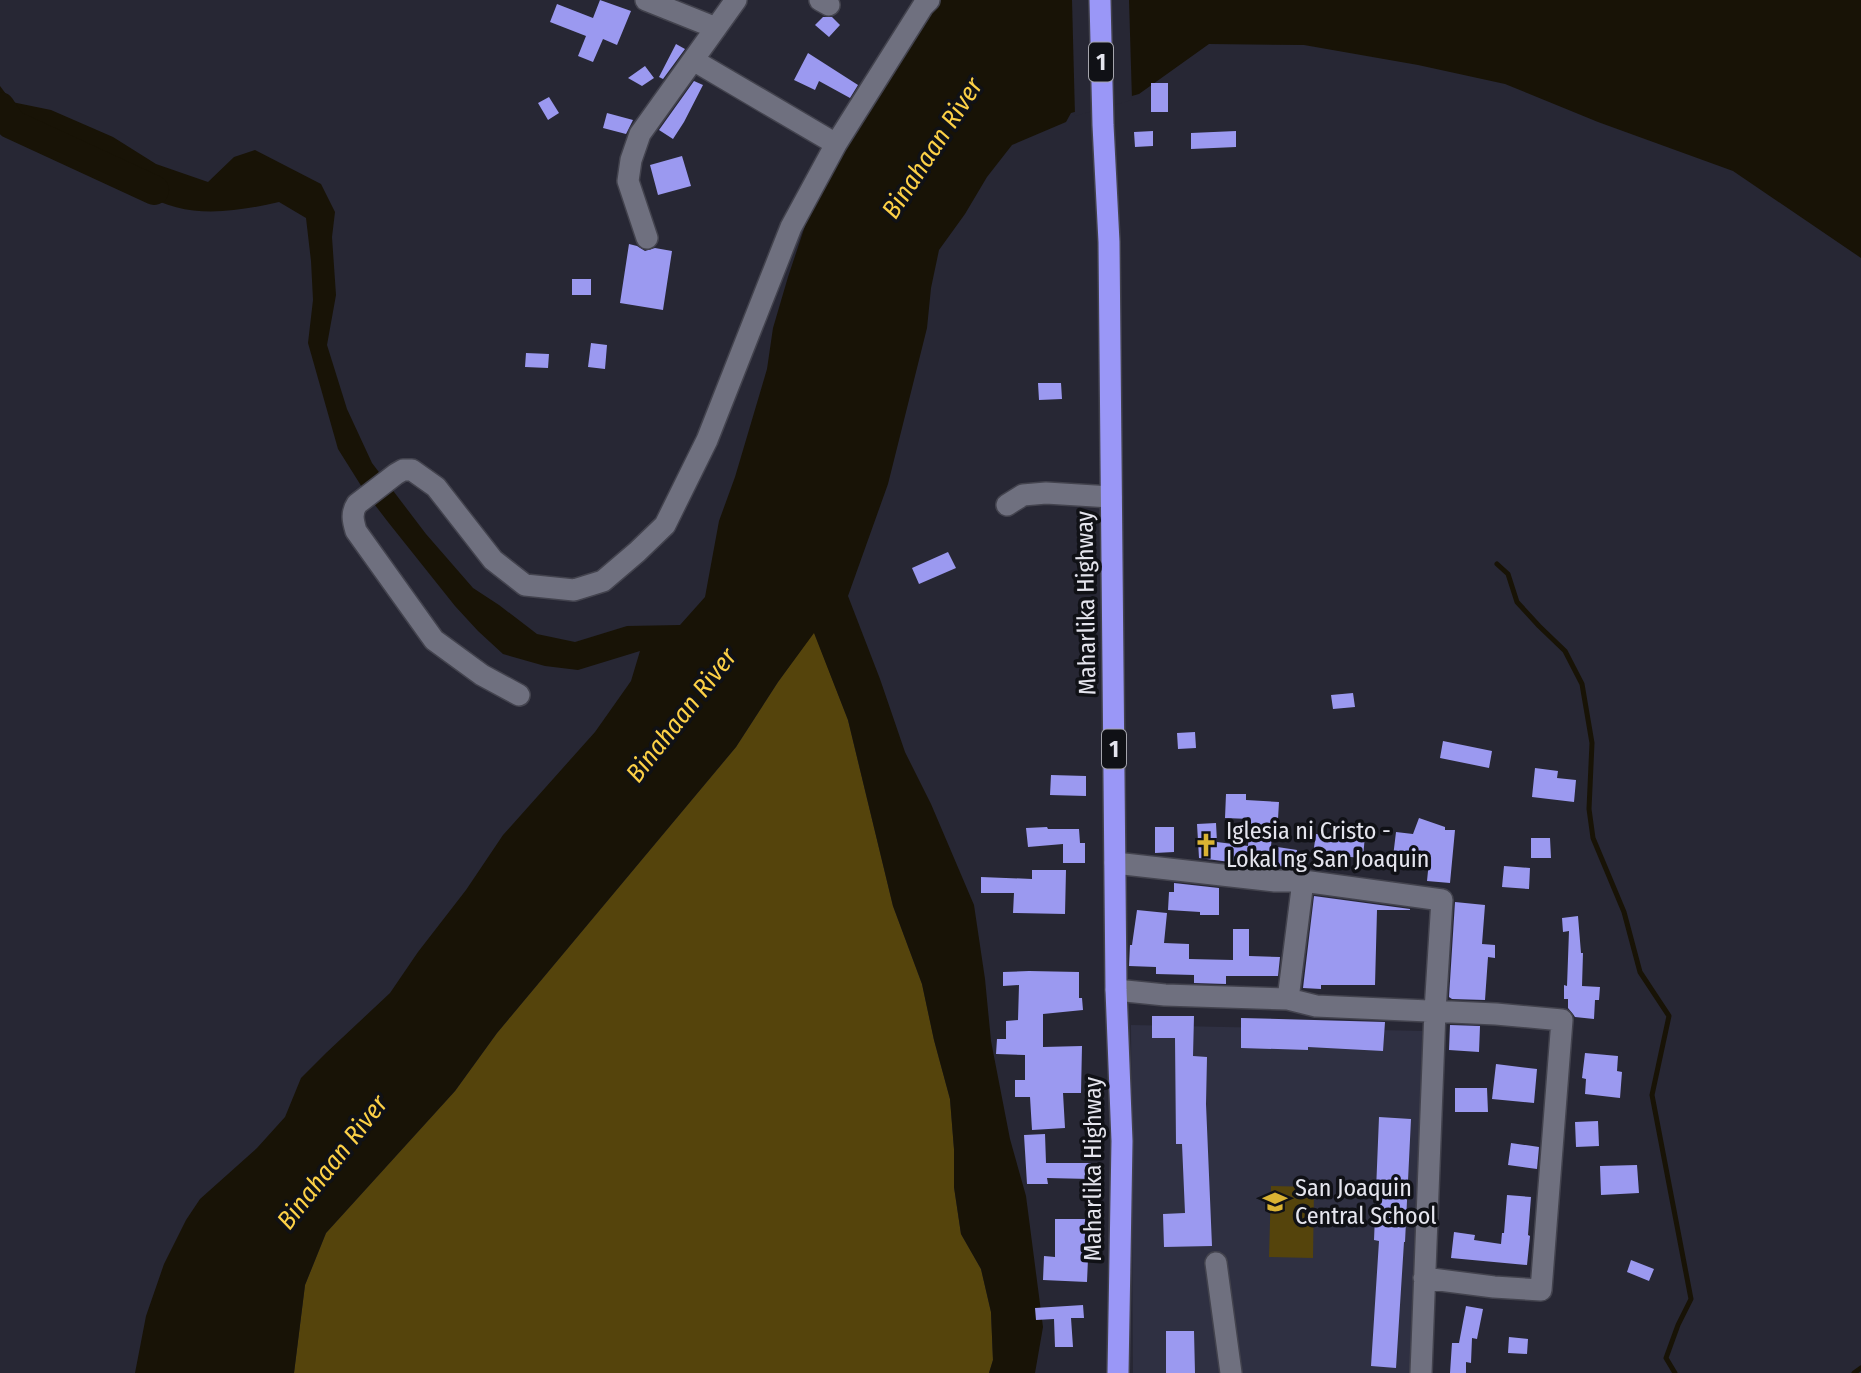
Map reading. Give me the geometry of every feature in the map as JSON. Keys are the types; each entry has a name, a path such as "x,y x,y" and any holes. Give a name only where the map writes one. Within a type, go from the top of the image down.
{"highway":[{"name":"Maharlika Highway","path":"1100,0 1109,242 1116,990 1122,1141 1118,1373"}],"street":[{"path":"646,0 716,28"},
{"path":"647,238 628,181 631,160 640,134 736,0"},
{"path":"519,695 482,675 434,640 356,531 352,517 354,510 396,474 403,470 412,470 436,486 493,560 526,585 574,590 603,581 637,552 664,525 707,440 791,227 836,144 929,0"},
{"path":"693,60 836,144"},
{"path":"1007,505 1023,495 1046,493 1111,497"},
{"path":"1115,863 1275,881 1303,881 1441,900 1421,1373"},
{"path":"1287,999 1303,881"},
{"path":"1116,990 1165,995 1287,999 1316,1006 1562,1020 1541,1290 1424,1278"},
{"path":"1216,1264 1231,1373"}],"shaded area":[{"path":"814,632 848,720 893,906 922,984 950,1099 954,1187 961,1234 981,1269 991,1312 993,1360 989,1373 294,1373 305,1285 326,1233 455,1091 497,1033 736,747"},
{"name":"San Joaquin Central School","path":"1131,1025 1425,1031 1411,1373 1133,1373"},
{"path":"1271,1186 1314,1187 1313,1258 1269,1257"}],"water":[{"name":"Binahaan River","path":"936,0 1861,0 1861,258 1733,171 1598,122 1505,84 1304,45 1209,44 1139,94 1071,113 1066,122 1012,145 987,177 939,250 931,288 927,328 888,484 848,596 905,752 931,804 974,905 991,1041 1010,1139 1026,1196 1043,1327 1035,1373 989,1373 993,1360 991,1312 981,1269 961,1234 954,1187 950,1099 922,984 893,906 848,720 814,633 736,747 497,1033 455,1091 326,1233 305,1285 294,1373 135,1373 146,1316 164,1264 200,1199 257,1148 285,1117 301,1078 390,993 503,835 595,732 631,681 640,651 578,670 545,666 503,654 455,606 388,522 338,449 308,343 313,300 306,218 279,202 245,209 210,211 159,202 89,156 40,148 4,129 0,126 0,86 12,102 51,110 113,137 156,164 208,182 234,157 255,150 321,184 335,212 332,237 336,295 327,345 347,409 372,463 426,534 473,588 537,634 575,642 627,626 680,625 705,597 719,521 767,369 773,328 814,199"}],"pier":[{"path":"1072,0 1129,0 1132,100 1075,116"}],"building":[{"path":"600,0 631,11 617,45 603,39 593,62 578,56 586,36 550,22 557,4 593,18"},
{"path":"823,17 832,17 840,25 829,37 815,25"},
{"path":"676,44 685,49 663,79 659,77"},
{"path":"808,53 858,85 850,98 819,81 815,90 794,80"},
{"path":"645,66 654,78 642,86 628,78"},
{"path":"694,81 703,85 673,139 659,130"},
{"path":"1151,83 1168,83 1168,112 1151,112"},
{"path":"549,97 559,113 548,120 538,103"},
{"path":"607,113 633,120 626,134 603,128"},
{"path":"1153,131 1153,146 1135,147 1134,132"},
{"path":"1236,131 1236,147 1191,149 1191,133"},
{"path":"682,156 691,186 658,195 650,165"},
{"path":"629,244 645,251 655,248 672,251 663,310 620,303"},
{"path":"572,279 591,279 591,295 572,295"},
{"path":"591,343 607,345 605,369 588,367"},
{"path":"526,353 549,354 548,368 525,367"},
{"path":"1038,383 1061,383 1062,399 1039,400"},
{"path":"948,552 956,568 919,584 912,568"},
{"path":"1353,693 1355,707 1333,709 1331,695"},
{"path":"1195,732 1196,748 1178,749 1177,733"},
{"path":"1443,741 1492,751 1489,768 1440,758"},
{"path":"1535,768 1558,771 1557,778 1576,780 1574,802 1532,797"},
{"path":"1051,775 1086,776 1086,796 1050,795"},
{"path":"1226,794 1246,794 1246,800 1279,802 1271,846 1297,850 1295,868 1199,858 1197,824 1216,823 1217,842 1248,846 1250,819 1225,818"},
{"path":"1419,818 1445,827 1445,830 1455,830 1450,883 1427,881 1429,861 1393,857 1396,832 1413,834"},
{"path":"1155,827 1174,827 1174,852 1155,853"},
{"path":"1026,828 1079,829 1080,843 1085,843 1085,863 1063,863 1063,844 1028,847"},
{"path":"1339,832 1365,835 1363,858 1313,854 1316,834 1338,837"},
{"path":"1531,838 1550,838 1551,858 1531,858"},
{"path":"1504,866 1530,868 1529,889 1502,887"},
{"path":"1032,870 1066,870 1065,914 1013,913 1014,893 981,893 981,877 1032,879"},
{"path":"1174,883 1219,888 1219,915 1168,910 1169,892 1174,892"},
{"path":"1314,896 1410,909 1377,910 1375,985 1321,985 1321,989 1303,988"},
{"path":"1455,902 1485,905 1482,944 1495,945 1495,958 1488,957 1485,1000 1449,997"},
{"path":"1137,910 1167,913 1164,943 1189,944 1189,959 1233,960 1233,929 1249,929 1249,956 1280,957 1278,976 1226,976 1226,984 1194,983 1194,975 1156,974 1156,967 1129,966"},
{"path":"1578,916 1583,953 1582,986 1600,987 1599,1000 1595,1000 1594,1019 1575,1017 1568,1008 1568,999 1564,999 1569,931 1563,932 1562,918"},
{"path":"1003,972 1079,972 1079,998 1082,998 1083,1010 1043,1014 1043,1047 1082,1046 1081,1093 1063,1093 1065,1128 1032,1130 1030,1097 1015,1097 1015,1080 1025,1080 1025,1055 996,1054 997,1039 1006,1039 1006,1021 1018,1020 1019,985 1003,986"},
{"path":"1152,1016 1194,1016 1193,1056 1207,1057 1206,1104 1212,1246 1164,1247 1163,1214 1185,1213 1182,1144 1176,1144 1175,1038 1152,1038"},
{"path":"1241,1018 1385,1022 1383,1051 1308,1047 1308,1050 1241,1048"},
{"path":"1450,1025 1480,1026 1479,1052 1449,1050"},
{"path":"1585,1053 1618,1056 1617,1071 1622,1072 1620,1098 1585,1094 1586,1079 1582,1078"},
{"path":"1496,1064 1537,1069 1534,1103 1492,1099"},
{"path":"1455,1088 1487,1088 1488,1112 1455,1112"},
{"path":"1379,1117 1411,1119 1396,1368 1371,1366 1379,1241 1374,1240"},
{"path":"1598,1121 1599,1146 1576,1147 1575,1122"},
{"path":"1045,1134 1046,1163 1091,1163 1090,1179 1047,1178 1048,1184 1027,1184 1024,1135"},
{"path":"1511,1143 1539,1147 1537,1169 1508,1165"},
{"path":"1637,1165 1639,1193 1601,1195 1600,1166"},
{"path":"1507,1195 1531,1197 1527,1265 1451,1258 1454,1232 1475,1235 1474,1240 1501,1244"},
{"path":"1055,1219 1085,1219 1087,1282 1043,1280 1044,1256 1055,1257"},
{"path":"1631,1260 1654,1269 1649,1281 1627,1272"},
{"path":"1083,1305 1084,1318 1071,1318 1073,1347 1055,1347 1054,1319 1036,1320 1035,1308"},
{"path":"1466,1306 1483,1309 1477,1339 1472,1338 1471,1363 1466,1362 1466,1373 1450,1373 1452,1343 1459,1343"},
{"path":"1166,1331 1194,1331 1195,1373 1166,1373"},
{"path":"1509,1337 1528,1339 1527,1354 1508,1353"}],"waterway":[{"path":"0,107 11,124 154,190"},
{"path":"1497,564 1508,574 1517,602 1565,651 1582,684 1592,743 1589,809 1593,838 1624,912 1640,972 1669,1016 1652,1095 1691,1299 1666,1358 1675,1373"},
{"path":"1854,1373 1861,1368"}],"place":[{"name":"Iglesia ni Cristo - Lokal ng San Joaquin","path":"1206,845"},
{"name":"San Joaquin Central School","path":"1275,1202"}]}
